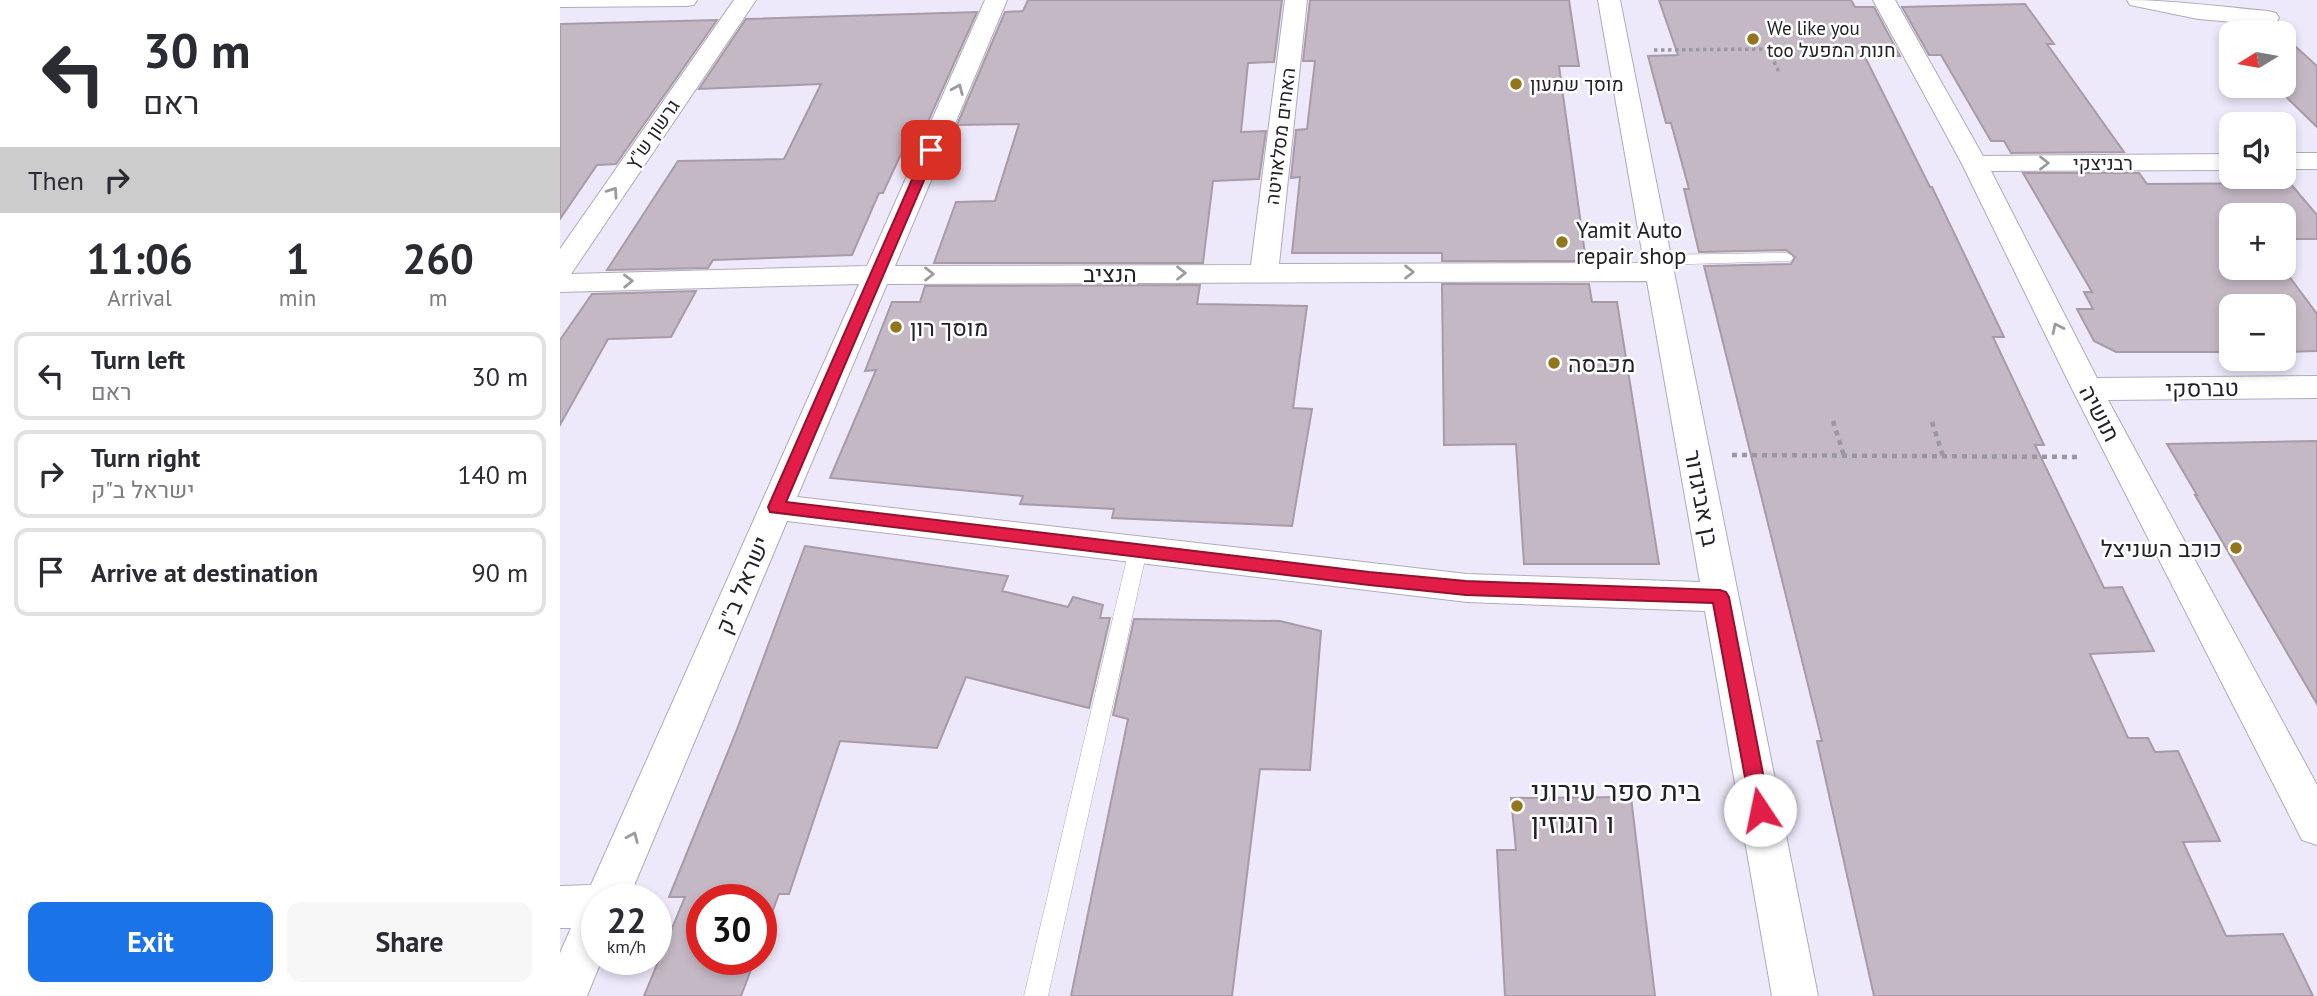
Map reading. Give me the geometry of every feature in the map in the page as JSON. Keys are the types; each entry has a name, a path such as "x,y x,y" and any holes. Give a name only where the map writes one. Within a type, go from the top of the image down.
{"street":[{"path":"560,1 687,0"},
{"name":"גרשון ש\"ץ","path":"560,269 745,0"},
{"name":"ישראל ב\"ק","path":"613,884 996,0"},
{"name":"האחים מסלאויטה","path":"1264,272 1296,0"},
{"name":"בן אביגדור","path":"1609,0 1795,996"},
{"name":"תושיה","path":"1884,0 1975,164 2087,389 2316,823"},
{"path":"2138,0 2198,12 2267,18"},
{"path":"2296,162 2317,161"},
{"name":"רבניצקי","path":"1975,164 2219,162"},
{"name":"הנציב","path":"560,283 877,275 1658,266"},
{"name":"טברסקי","path":"2087,389 2317,387"},
{"path":"776,507 1276,568 1466,588 1720,597"},
{"path":"560,907 581,906"},
{"path":"564,996 581,957"}],"lane":[{"path":"1658,266 1786,258"},
{"path":"1036,996 1138,550"}],"path":[{"path":"1618,51 1767,46 1779,72"},
{"path":"1833,421 1844,456"},
{"path":"1932,422 1943,456"},
{"path":"1694,455 2123,457"}],"building":[{"path":"1028,0 1282,0 1274,62 1248,63 1241,132 1266,131 1259,179 1213,181 1203,263 934,263 956,202 995,201 1019,124 957,125 1005,12 1023,11"},
{"path":"1310,0 1569,0 1579,66 1559,66 1586,261 1442,261 1442,253 1292,253 1300,177 1291,178 1296,130 1307,129 1315,61 1303,61"},
{"path":"1659,0 1851,0 1855,7 1874,7 1900,56 1865,57 1932,187 2004,337 1993,337 2044,445 2035,445 2104,588 2122,587 2154,651 2090,654 2128,738 2148,738 2155,752 2178,751 2220,841 2183,842 2226,936 2283,934 2313,996 1874,996 1817,741 1822,741 1704,266 1791,264 1795,257 1786,250 1699,252 1684,189 1689,189 1671,123 1666,123 1648,56 1678,55"},
{"path":"2025,4 2054,44 2047,44 2124,152 2011,153 2004,141 1991,141 1941,55 1929,55 1902,7"},
{"path":"977,12 926,126 914,126 883,193 879,193 852,255 713,260 708,268 607,270 678,161 784,159 821,84 699,89 746,19"},
{"path":"717,20 616,164 597,165 560,219 560,24"},
{"path":"2296,47 2317,66 2317,127 2287,98 2296,98"},
{"path":"2023,173 2139,173 2147,184 2219,183 2219,189 2295,189 2317,215 2317,239 2296,239 2296,203 2219,203 2219,280 2292,280 2317,314 2317,351 2296,352 2296,294 2219,294 2219,352 2116,352 2094,341 2077,309 2093,309 2084,292 2092,292"},
{"path":"1442,284 1589,284 1592,302 1617,302 1659,564 1524,564 1516,444 1444,445"},
{"path":"1200,285 1197,304 1307,306 1293,408 1312,409 1292,526 1112,518 1114,509 1020,504 1023,496 830,478 876,370 865,371 892,302 920,302 925,286"},
{"path":"696,291 671,337 608,339 560,425 560,340 592,294"},
{"path":"2317,441 2317,704 2167,444"},
{"path":"805,546 1008,576 1002,591 1068,607 1073,597 1103,605 1100,618 1110,618 1089,708 966,677 937,748 840,741 789,894 779,894 777,899 777,884 686,884 686,975 749,975 741,996 644,996 653,975 672,975 672,928 685,897 672,897 672,890 736,732"},
{"path":"1134,619 1280,621 1321,631 1310,770 1260,769 1232,996 1071,996 1128,719 1113,715"},
{"path":"1631,797 1655,996 1505,996 1497,850 1516,850 1511,798"}],"place":[{"name":"We like you too חנות המפעל","path":"1753,39"},
{"name":"מוסך שמעון","path":"1516,84"},
{"name":"Yamit Auto repair shop","path":"1562,242"},
{"name":"מוסך רון","path":"896,327"},
{"name":"מכבסה","path":"1554,363"},
{"name":"כוכב השניצל","path":"2236,548"},
{"name":"בית ספר עירוני ו רוגוזין","path":"1517,806"}],"route":[{"path":"931,150 776,507 1369,579 1466,588 1720,597 1760,810"}]}
